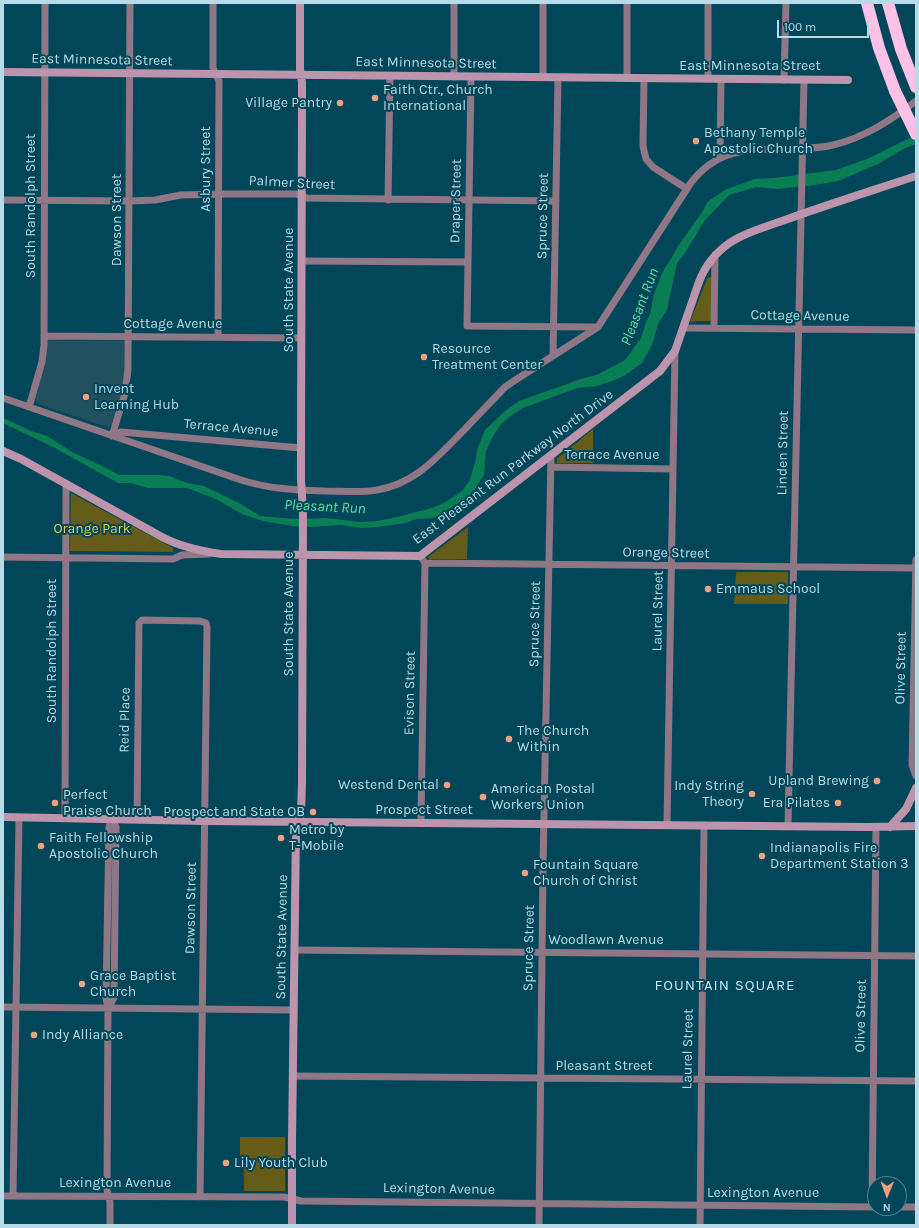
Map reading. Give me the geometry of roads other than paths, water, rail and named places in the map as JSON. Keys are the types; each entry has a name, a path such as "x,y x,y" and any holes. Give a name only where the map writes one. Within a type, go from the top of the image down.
{"highway":[{"path":"867,3 879,48 895,91 916,134"},
{"path":"888,3 901,49 914,83"}],"street":[{"name":"South Randolph Street","path":"28,407 44,351 45,3"},
{"name":"Dawson Street","path":"112,436 127,386 128,369 130,3"},
{"name":"Asbury Street","path":"213,3 213,68 219,80 218,337"},
{"name":"South State Avenue","path":"292,1225 296,830 301,813 302,777 302,83 300,3"},
{"path":"454,3 454,76"},
{"path":"543,3 543,77"},
{"path":"627,3 627,78"},
{"path":"708,3 708,79"},
{"path":"784,80 786,3"},
{"name":"East Minnesota Street","path":"3,72 848,80"},
{"path":"388,200 390,76"},
{"name":"Draper Street","path":"471,77 467,326 554,326"},
{"name":"Spruce Street","path":"553,355 558,78"},
{"path":"644,78 643,146 646,159 653,167 687,189"},
{"path":"720,158 721,79"},
{"name":"Linden Street","path":"788,826 800,204 804,80"},
{"path":"3,398 248,482 270,488 366,491 386,488 409,479 430,465 506,387 517,378 598,327 687,189 699,172 711,163 720,158 749,149 816,148 847,142 860,137 916,101"},
{"name":"East Pleasant Run Parkway North Drive","path":"3,451 21,459 169,541 189,548 221,554 420,556 654,376 666,364 675,351 700,279 715,255 730,242 745,234 800,214 916,176"},
{"name":"Palmer Street","path":"3,200 130,202 155,200 181,195 296,194 307,198 556,201"},
{"path":"714,328 715,255"},
{"path":"302,261 468,262"},
{"path":"554,326 598,327"},
{"name":"Cottage Avenue","path":"683,328 916,330"},
{"name":"Cottage Avenue","path":"44,336 301,338"},
{"name":"Laurel Street","path":"667,824 675,351"},
{"name":"Terrace Avenue","path":"112,436 121,432 301,448"},
{"name":"Spruce Street","path":"539,1225 540,1078 551,455"},
{"name":"Terrace Avenue","path":"551,467 673,468"},
{"name":"South Randolph Street","path":"65,818 66,484"},
{"path":"3,557 173,559 182,555 221,554"},
{"path":"420,556 425,563"},
{"name":"Olive Street","path":"916,560 912,765 916,776"},
{"name":"Orange Street","path":"425,563 916,568"},
{"name":"Evison Street","path":"421,822 425,563"},
{"name":"Dawson Street","path":"140,621 200,620 206,624 207,627 200,1197"},
{"name":"Reid Place","path":"137,819 138,625 140,621"},
{"path":"890,827 905,811 916,788"},
{"name":"Prospect Street","path":"3,817 299,822 876,827 916,826"},
{"path":"13,1196 19,818"},
{"path":"110,1225 110,1202 107,1190 108,1008 106,998 109,827 112,819"},
{"name":"Laurel Street","path":"700,1225 704,825"},
{"name":"Olive Street","path":"874,1176 876,827"},
{"name":"Woodlawn Avenue","path":"295,950 916,956"},
{"path":"3,1007 294,1010"},
{"name":"Pleasant Street","path":"293,1076 916,1081"},
{"name":"Lexington Avenue","path":"3,1196 284,1197 301,1201 867,1206"}],"place":[{"name":"Faith Ctr., Church International","path":"375,98"},
{"name":"Village Pantry","path":"340,103"},
{"name":"Bethany Temple Apostolic Church","path":"696,141"},
{"name":"Resource Treatment Center","path":"424,357"},
{"name":"Invent Learning Hub","path":"86,397"},
{"name":"Emmaus School","path":"708,589"},
{"name":"The Church Within","path":"509,739"},
{"name":"Upland Brewing","path":"877,781"},
{"name":"Westend Dental","path":"447,785"},
{"name":"Indy String Theory","path":"752,794"},
{"name":"American Postal Workers Union","path":"483,797"},
{"name":"Perfect Praise Church","path":"55,803"},
{"name":"Era Pilates","path":"838,803"},
{"name":"Prospect and State OB","path":"313,812"},
{"name":"Metro by T-Mobile","path":"281,838"},
{"name":"Faith Fellowship Apostolic Church","path":"41,846"},
{"name":"Indianapolis Fire Department Station 3","path":"762,856"},
{"name":"Fountain Square Church of Christ","path":"525,873"},
{"name":"Grace Baptist Church","path":"82,984"},
{"name":"Indy Alliance","path":"34,1035"},
{"name":"Lily Youth Club","path":"226,1163"}],"district":[{"name":"FOUNTAIN SQUARE","path":"725,986"}],"water label":[{"name":"Pleasant Run","path":"640,307"},
{"name":"Pleasant Run","path":"325,507"}],"park label":[{"name":"Orange Park","path":"92,529"}]}
